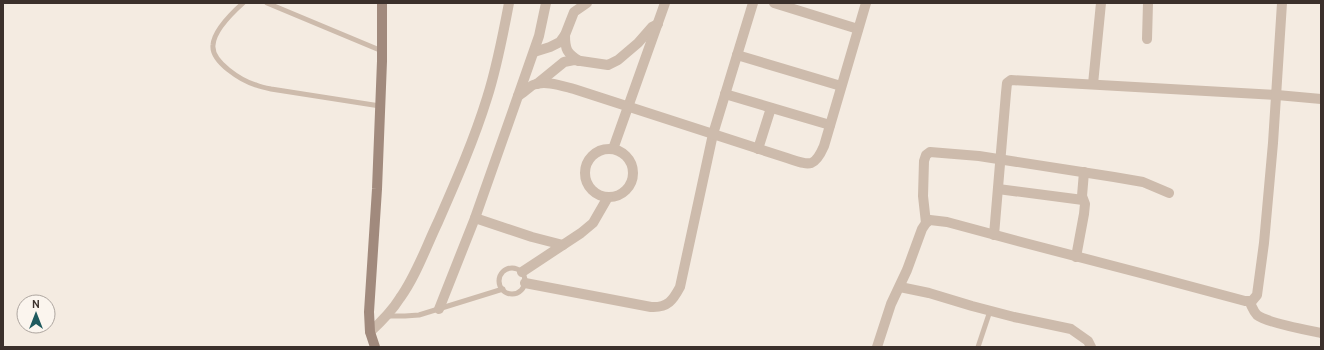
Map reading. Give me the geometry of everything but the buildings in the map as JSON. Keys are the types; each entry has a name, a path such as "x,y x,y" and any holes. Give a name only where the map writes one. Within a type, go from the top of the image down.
{"street":[{"path":"370,332 387,316 401,298 450,194 475,135 488,97 496,67 509,3"},
{"path":"439,309 475,218 534,52 546,3"},
{"path":"534,52 560,42 565,35 574,12 588,3"},
{"path":"613,149 627,106 666,3"},
{"path":"525,283 651,307 665,305 673,299 680,287 713,134 753,3"},
{"path":"774,3 858,28"},
{"path":"518,96 532,86 538,84 547,84 574,89 758,149 810,164 815,162 819,157 824,146 866,3"},
{"path":"1093,84 1101,3"},
{"path":"1147,39 1148,3"},
{"path":"877,347 891,304 900,287 922,229 930,220 936,220 1249,301 1255,299 1257,295 1264,243 1277,95 1282,3"},
{"path":"375,347 370,332 369,312 377,188 382,51 381,4"},
{"path":"538,84 564,62 574,60 608,65 618,60 638,43 652,27 658,24"},
{"path":"565,35 565,46 569,54 579,61"},
{"path":"737,55 841,86"},
{"path":"994,235 1006,93 1007,83 1009,81 1015,79 1321,99"},
{"path":"725,94 830,125"},
{"path":"758,149 771,108"},
{"path":"604,149 613,149 620,151 627,156 633,171 629,186 616,196 608,197 600,195 592,190 587,183 585,175 586,166 590,158 604,149"},
{"path":"926,223 923,196 924,161 926,155 930,152 1000,159 1144,182 1169,193"},
{"path":"1076,257 1085,204 1082,194 1084,172"},
{"path":"998,190 1084,200"},
{"path":"522,272 593,223 608,197"},
{"path":"475,218 525,235 563,245"},
{"path":"900,287 1071,329 1088,341 1091,347"},
{"path":"1249,301 1254,312 1259,316 1268,320 1321,333"}],"lane":[{"path":"243,3 223,24 215,37 213,45 213,51 228,69 240,78 255,85 271,89 380,106"},
{"path":"267,3 382,51"},
{"path":"510,268 519,269 522,272 525,277 525,283 516,293 506,292 500,281 503,272 510,268"},
{"path":"387,316 419,315 503,289"},
{"path":"978,347 990,310"}]}
